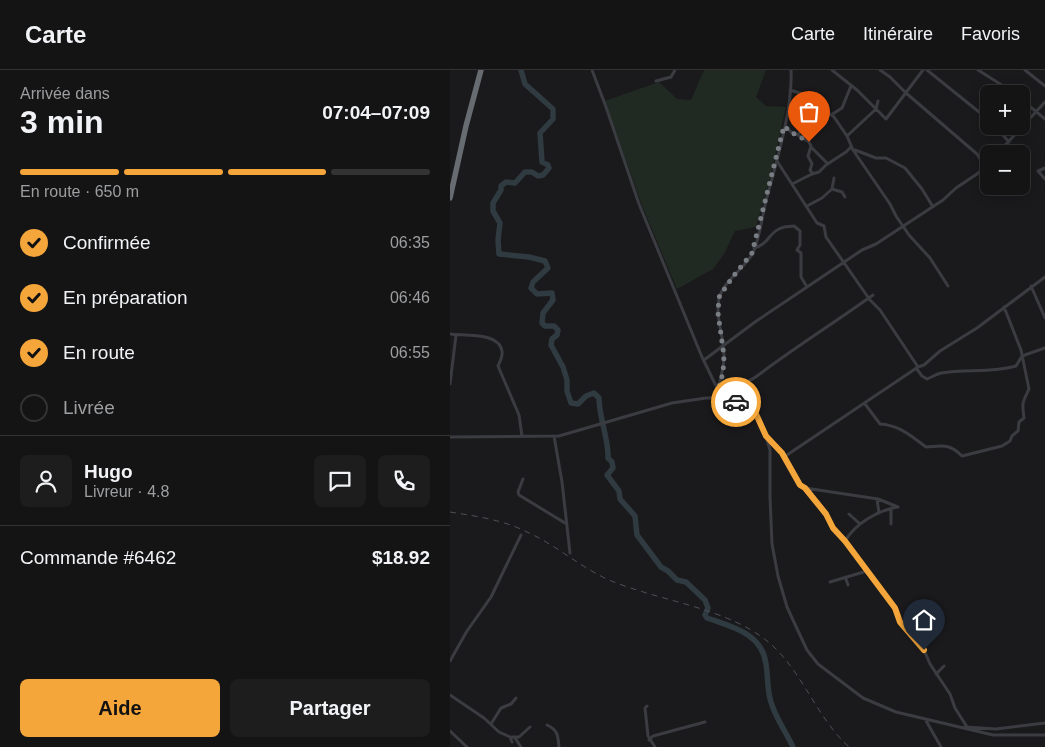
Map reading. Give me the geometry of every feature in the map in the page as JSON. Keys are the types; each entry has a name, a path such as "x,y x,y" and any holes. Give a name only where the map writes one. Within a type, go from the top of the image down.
{"highway":[{"path":"450,198 481,70"}],"street":[{"path":"592,70 639,204 704,360 718,390 726,398"},
{"path":"656,81 671,77 675,70"},
{"path":"718,390 723,373 723,346 718,313 719,297 754,248 777,160 790,90 791,70"},
{"path":"832,70 886,119 923,70"},
{"path":"880,70 977,154 980,159"},
{"path":"927,70 980,113"},
{"path":"978,70 1002,85"},
{"path":"1025,70 1045,86"},
{"path":"831,115 842,108 851,86"},
{"path":"790,90 803,94 831,115 847,136 852,148 896,216 909,235 930,258 948,286"},
{"path":"847,136 876,110 878,101"},
{"path":"798,135 814,102"},
{"path":"1006,145 1045,102"},
{"path":"1030,106 1045,119"},
{"path":"784,126 809,142 828,164"},
{"path":"1003,135 1009,142"},
{"path":"811,146 808,156 812,164 810,170 812,174"},
{"path":"852,148 876,158 886,158 904,168 922,189 933,207"},
{"path":"792,184 819,172 852,148"},
{"path":"777,160 817,223 824,226 826,237 868,298 880,310 922,376 927,378 941,373 976,370 996,371 1016,366 1022,356 1045,348"},
{"path":"1045,168 1038,170 1045,179"},
{"path":"704,360 844,262 862,250 876,244 903,224 933,207 980,172"},
{"path":"807,206 822,198 832,188 834,178"},
{"path":"832,188 842,192 845,197"},
{"path":"754,248 765,243 778,229 794,226 800,231 800,246 797,250 801,254 801,277 807,287"},
{"path":"784,457 917,368 924,366 940,351 977,328 1045,277"},
{"path":"1031,286 1045,318"},
{"path":"726,398 729,393 757,376 788,352 814,337 873,295"},
{"path":"865,404 878,423 889,424 911,434 926,447 952,447 962,456 1002,446 1010,441 1012,436 1018,431 1019,422 1025,416 1022,407 1023,400 1029,388 1022,356 1004,307"},
{"path":"450,334 482,336 496,341 500,346 502,353 498,366 518,415 522,436"},
{"path":"450,384 456,335"},
{"path":"450,437 554,436 672,403 706,398 726,398 746,406 756,414 770,450 770,497 774,558 787,607 807,650 818,664 863,698 896,712 993,735 1045,735"},
{"path":"554,436 562,482 570,553"},
{"path":"766,436 784,457 800,485 805,488 826,514 833,528 845,541 895,608 900,622 924,650 967,727"},
{"path":"523,479 518,492 566,524"},
{"path":"805,488 877,499 891,506"},
{"path":"845,541 850,533 860,524 879,513 877,499"},
{"path":"874,515 891,506"},
{"path":"891,506 891,524"},
{"path":"850,514 860,524"},
{"path":"450,661 467,631 491,596 521,535"},
{"path":"830,582 867,571"},
{"path":"846,578 848,585"},
{"path":"936,674 944,666"},
{"path":"450,695 484,718 500,732 510,737 519,737 530,727"},
{"path":"491,724 501,708 510,704 516,698"},
{"path":"647,706 645,708 645,718 649,740 654,747"},
{"path":"925,718 941,747"},
{"path":"649,740 653,736 705,722"},
{"path":"959,728 996,729 1045,723"},
{"path":"547,725 556,730 559,747"},
{"path":"450,732 466,747"},
{"path":"510,737 512,742"},
{"path":"515,738 521,747"}],"shaded area":[{"path":"704,70 766,70 756,97 766,106 786,107 770,178 756,227 735,231 724,254 713,269 677,289 641,203 605,101 659,82 677,99 691,100"}],"waterway":[{"path":"521,70 525,84 553,109 553,119 540,133 542,162 548,165 549,168 543,175 538,176 532,172 525,172 515,183 506,182 501,186 501,190 493,203 493,211 500,223 499,254 529,257 545,261 548,268 533,282 531,288 537,294 552,293 553,300 543,313 542,323 545,326 554,326 558,330 557,335 552,339 551,345 563,367 571,403 578,404 586,396 594,393 599,398 608,458 612,462 613,468 607,475 619,491 620,499 635,516 637,535 661,567 677,580 686,582 705,600 708,608 705,615 707,618 736,628 759,645 766,664 769,693 773,708 793,747"}],"railway":[{"path":"450,512 509,524 538,537 609,580 629,588 717,614 757,634 785,658 828,724 849,747"}],"way so far":[{"path":"736,402 726,398 718,390 723,373 724,356 718,313 719,297 752,253 777,160 784,126 809,142"}],"route":[{"path":"736,402 746,406 756,414 766,436 782,453 800,485 805,488 826,514 833,528 845,541 895,608 900,622 924,650"}]}
